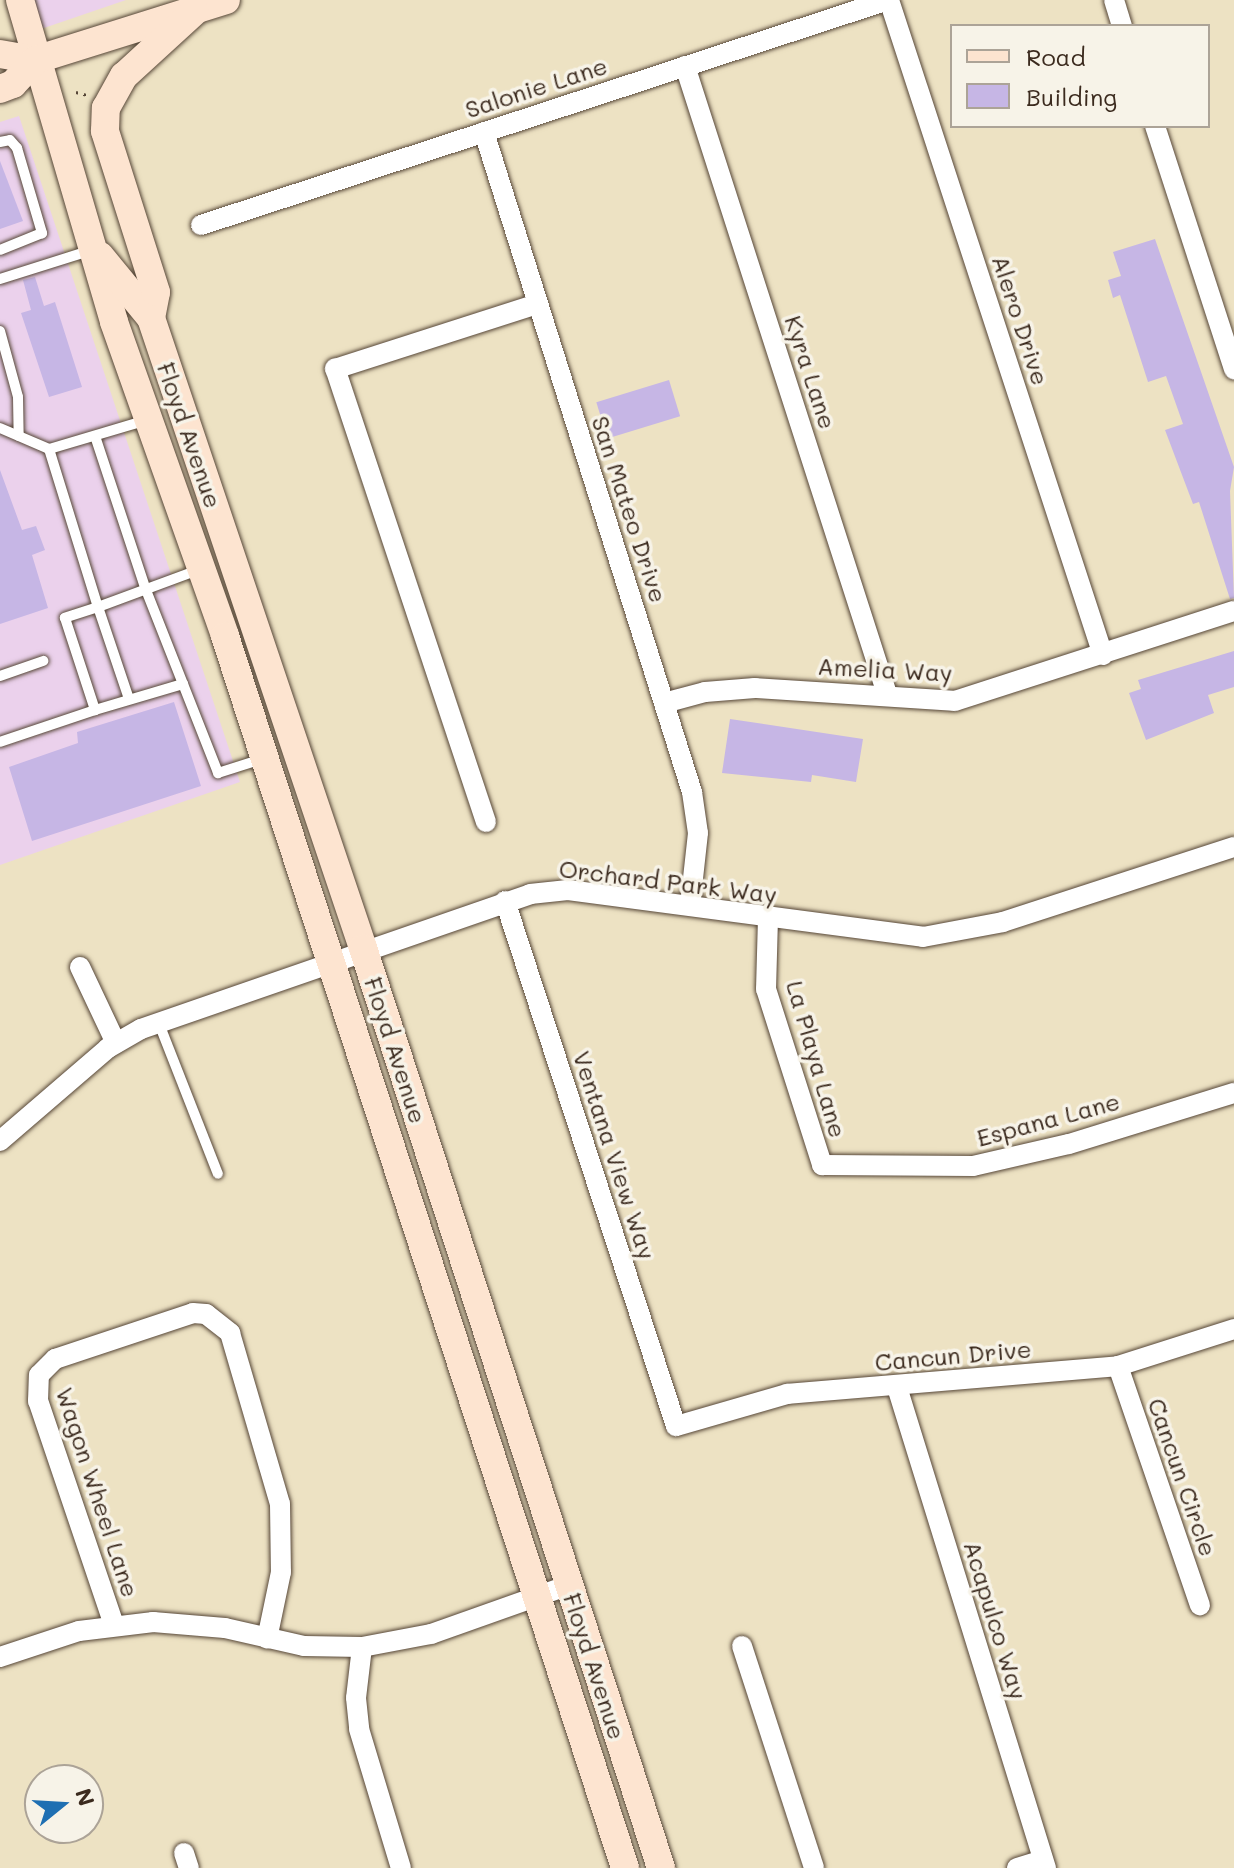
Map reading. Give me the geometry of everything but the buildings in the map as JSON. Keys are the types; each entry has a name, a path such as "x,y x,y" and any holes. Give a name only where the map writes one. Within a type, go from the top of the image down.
{"street":[{"name":"Floyd Avenue","path":"20,0 35,60 114,322 203,569 625,1868"},
{"path":"0,54 35,60 224,0"},
{"name":"Salonie Lane","path":"201,225 889,0"},
{"name":"Alero Drive","path":"889,0 1103,655"},
{"path":"1114,0 1121,24"},
{"path":"151,318 156,292 105,131 106,108 124,76 195,11"},
{"path":"0,89 13,84 35,60"},
{"name":"Kyra Lane","path":"685,66 887,694"},
{"path":"1156,128 1234,369"},
{"name":"San Mateo Drive","path":"484,132 692,792 698,833 690,905"},
{"name":"Floyd Avenue","path":"94,250 151,318 363,948 661,1868"},
{"path":"486,822 335,369 538,304"},
{"name":"Amelia Way","path":"664,703 705,692 755,688 887,694 955,701 1234,611"},
{"name":"Orchard Park Way","path":"0,1141 116,1043 158,1021 505,901 568,890 923,937 965,932 1234,847"},
{"name":"Ventana View Way","path":"505,901 676,1426"},
{"name":"La Playa Lane","path":"768,918 766,989 822,1165"},
{"path":"80,967 116,1043"},
{"name":"Espana Lane","path":"822,1165 973,1166 1069,1144 1234,1093"},
{"name":"Wagon Wheel Lane","path":"114,1625 38,1401 39,1375 55,1359 193,1313 214,1316 230,1333 280,1504 281,1572 267,1639"},
{"name":"Cancun Drive","path":"676,1426 787,1394 1118,1366 1234,1329"},
{"name":"Cancun Circle","path":"1118,1366 1200,1605"},
{"name":"Acapulco Way","path":"897,1387 1044,1864"},
{"path":"0,1657 114,1625 183,1622 267,1639 362,1647 431,1634 569,1585"},
{"path":"742,1646 814,1868"},
{"path":"362,1647 356,1698 359,1729 401,1868"},
{"path":"1017,1868 1044,1864"}],"lane":[{"path":"0,142 10,140 17,148 42,233 0,250"},
{"path":"0,279 94,250"},
{"path":"0,331 18,397 19,436"},
{"path":"0,428 49,449 150,419"},
{"path":"95,436 146,590 218,773 265,758"},
{"path":"49,449 129,699"},
{"path":"95,710 65,618 203,569"},
{"path":"0,676 43,661"},
{"path":"0,742 183,684"},
{"path":"158,1021 218,1174"}],"shaded area":[{"path":"31,0 126,0 41,29"},
{"path":"19,116 240,782 0,865 0,122"}]}
